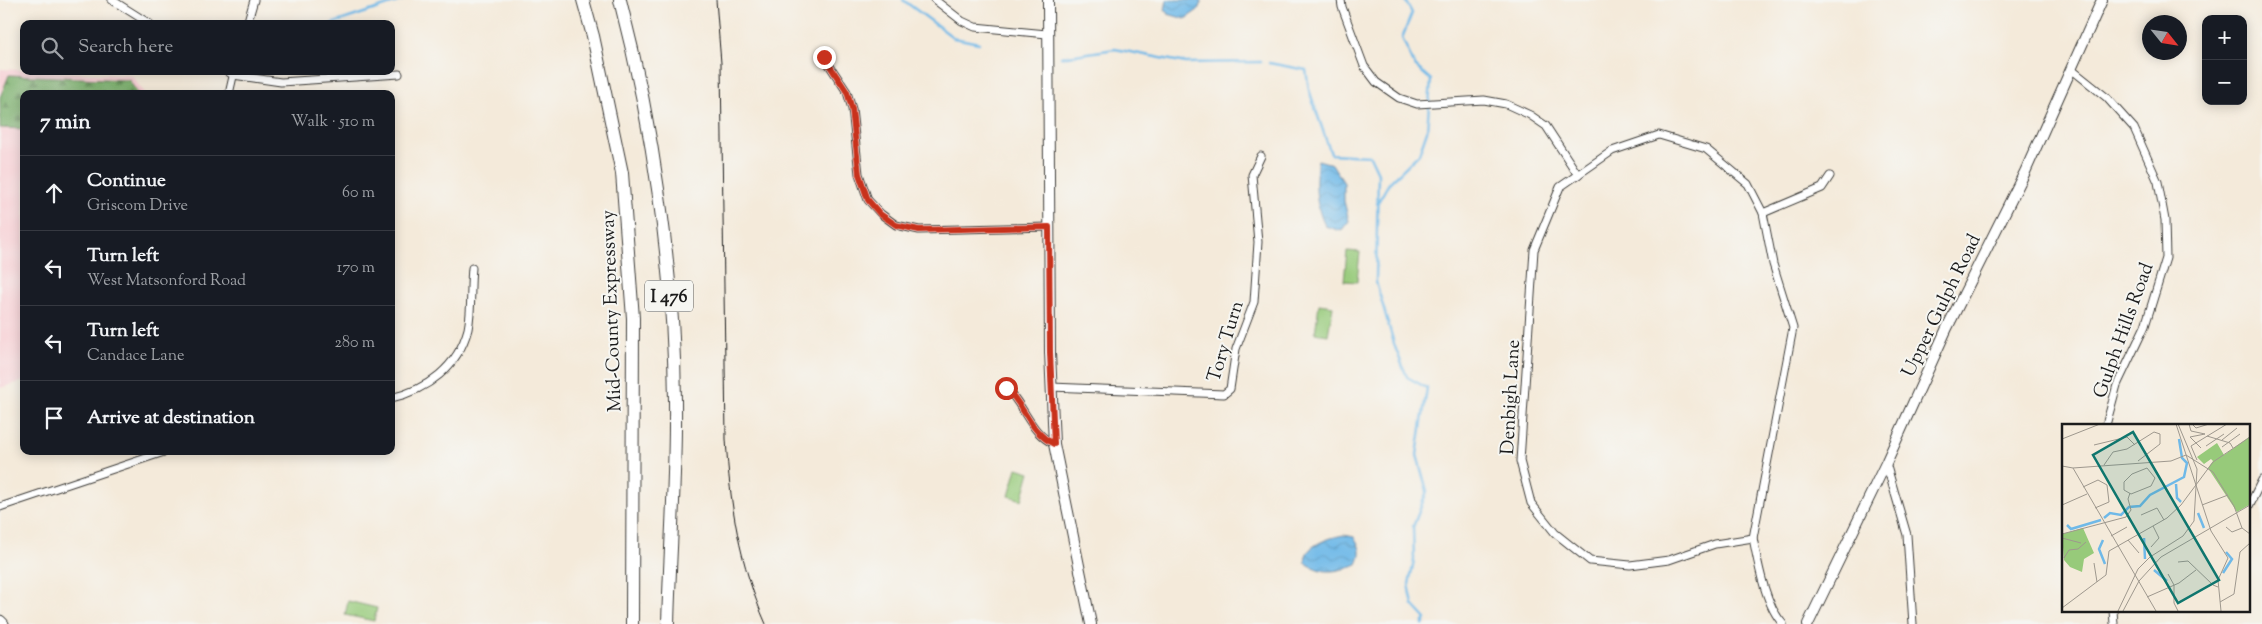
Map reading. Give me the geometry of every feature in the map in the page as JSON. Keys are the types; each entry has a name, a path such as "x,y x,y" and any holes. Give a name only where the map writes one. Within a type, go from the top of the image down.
{"highway":[{"name":"Mid-County Expressway","path":"583,0 593,36 622,173 632,318 632,624"},
{"name":"I 476","path":"620,0 646,114 672,318 675,401 668,624"}],"main road":[{"path":"0,620 3,624"}],"street":[{"path":"112,0 144,20"},
{"path":"248,20 254,0"},
{"path":"935,0 962,21 975,27 1047,34"},
{"path":"1048,0 1049,227 1054,444 1091,624"},
{"path":"1341,0 1364,66 1376,82 1399,98 1417,104 1484,100 1506,104 1530,114 1546,126 1578,175"},
{"name":"Upper Gulph Road","path":"1808,624 1886,463 1947,328 2025,172 2102,0"},
{"path":"824,57 847,92 852,109 859,174 868,200 880,214 896,225 919,230 1049,227"},
{"name":"Gulph Hills Road","path":"2071,69 2106,97 2134,128 2158,182 2165,220 2166,258 2145,326 2117,385 2106,424"},
{"path":"395,74 399,74"},
{"path":"229,90 231,75"},
{"path":"242,75 281,82 384,75"},
{"name":"Denbigh Lane","path":"1753,538 1715,544 1669,560 1630,565 1590,561 1555,534 1531,503 1520,461 1534,250 1560,187 1612,151 1659,135 1706,149 1748,184 1763,213 1773,264 1792,328 1753,538 1758,566 1776,617 1783,624"},
{"name":"Tory Turn","path":"1052,387 1224,394 1230,389 1236,348 1254,302 1258,242 1252,175 1261,156"},
{"path":"1763,213 1822,188 1830,176"},
{"path":"395,397 419,390 435,380 458,352 468,328 472,268"},
{"path":"1006,388 1022,406 1034,429 1043,439 1054,444"},
{"path":"0,507 155,455"},
{"path":"1886,463 1907,535 1913,624"},
{"path":"2250,504 2262,480"}],"shaded area":[{"path":"0,69 20,70 20,75 132,76 142,90 20,90 20,382 0,388"}],"green space":[{"path":"9,75 129,80 135,90 20,90 20,129 0,128 0,97"},
{"path":"1347,251 1360,252 1357,282 1344,281"},
{"path":"1319,304 1333,306 1328,335 1315,333"},
{"path":"1017,468 1030,472 1022,500 1009,496"},
{"path":"348,601 377,608 374,621 345,615"}],"water":[{"path":"1167,0 1202,0 1198,10 1185,19 1168,14 1165,10"},
{"path":"1318,160 1332,164 1344,183 1344,201 1349,221 1341,231 1325,226 1319,210 1316,194"},
{"path":"1344,535 1354,537 1358,544 1360,557 1357,564 1343,569 1325,571 1306,563 1306,557 1312,547 1325,540"}],"waterway":[{"path":"343,20 403,0"},
{"path":"903,0 954,38 979,43"},
{"path":"1377,204 1389,183 1419,154 1427,131 1431,80 1415,66 1402,38 1412,13 1405,0"},
{"path":"1061,57 1115,49 1186,63 1261,62"},
{"path":"1269,63 1306,70 1309,90 1331,154 1370,156 1378,173 1376,282 1395,347 1407,377 1427,388 1417,455 1427,491 1413,527 1414,560 1409,584 1413,605 1426,619 1423,624"}],"tram line":[{"path":"716,0 721,63 726,439 730,487 737,533 749,579 766,624"}],"route":[{"path":"824,57 847,92 852,109 859,174 868,200 880,214 896,225 919,230 1049,227 1050,352 1054,444 1043,439 1034,429 1022,406 1006,388"}]}
